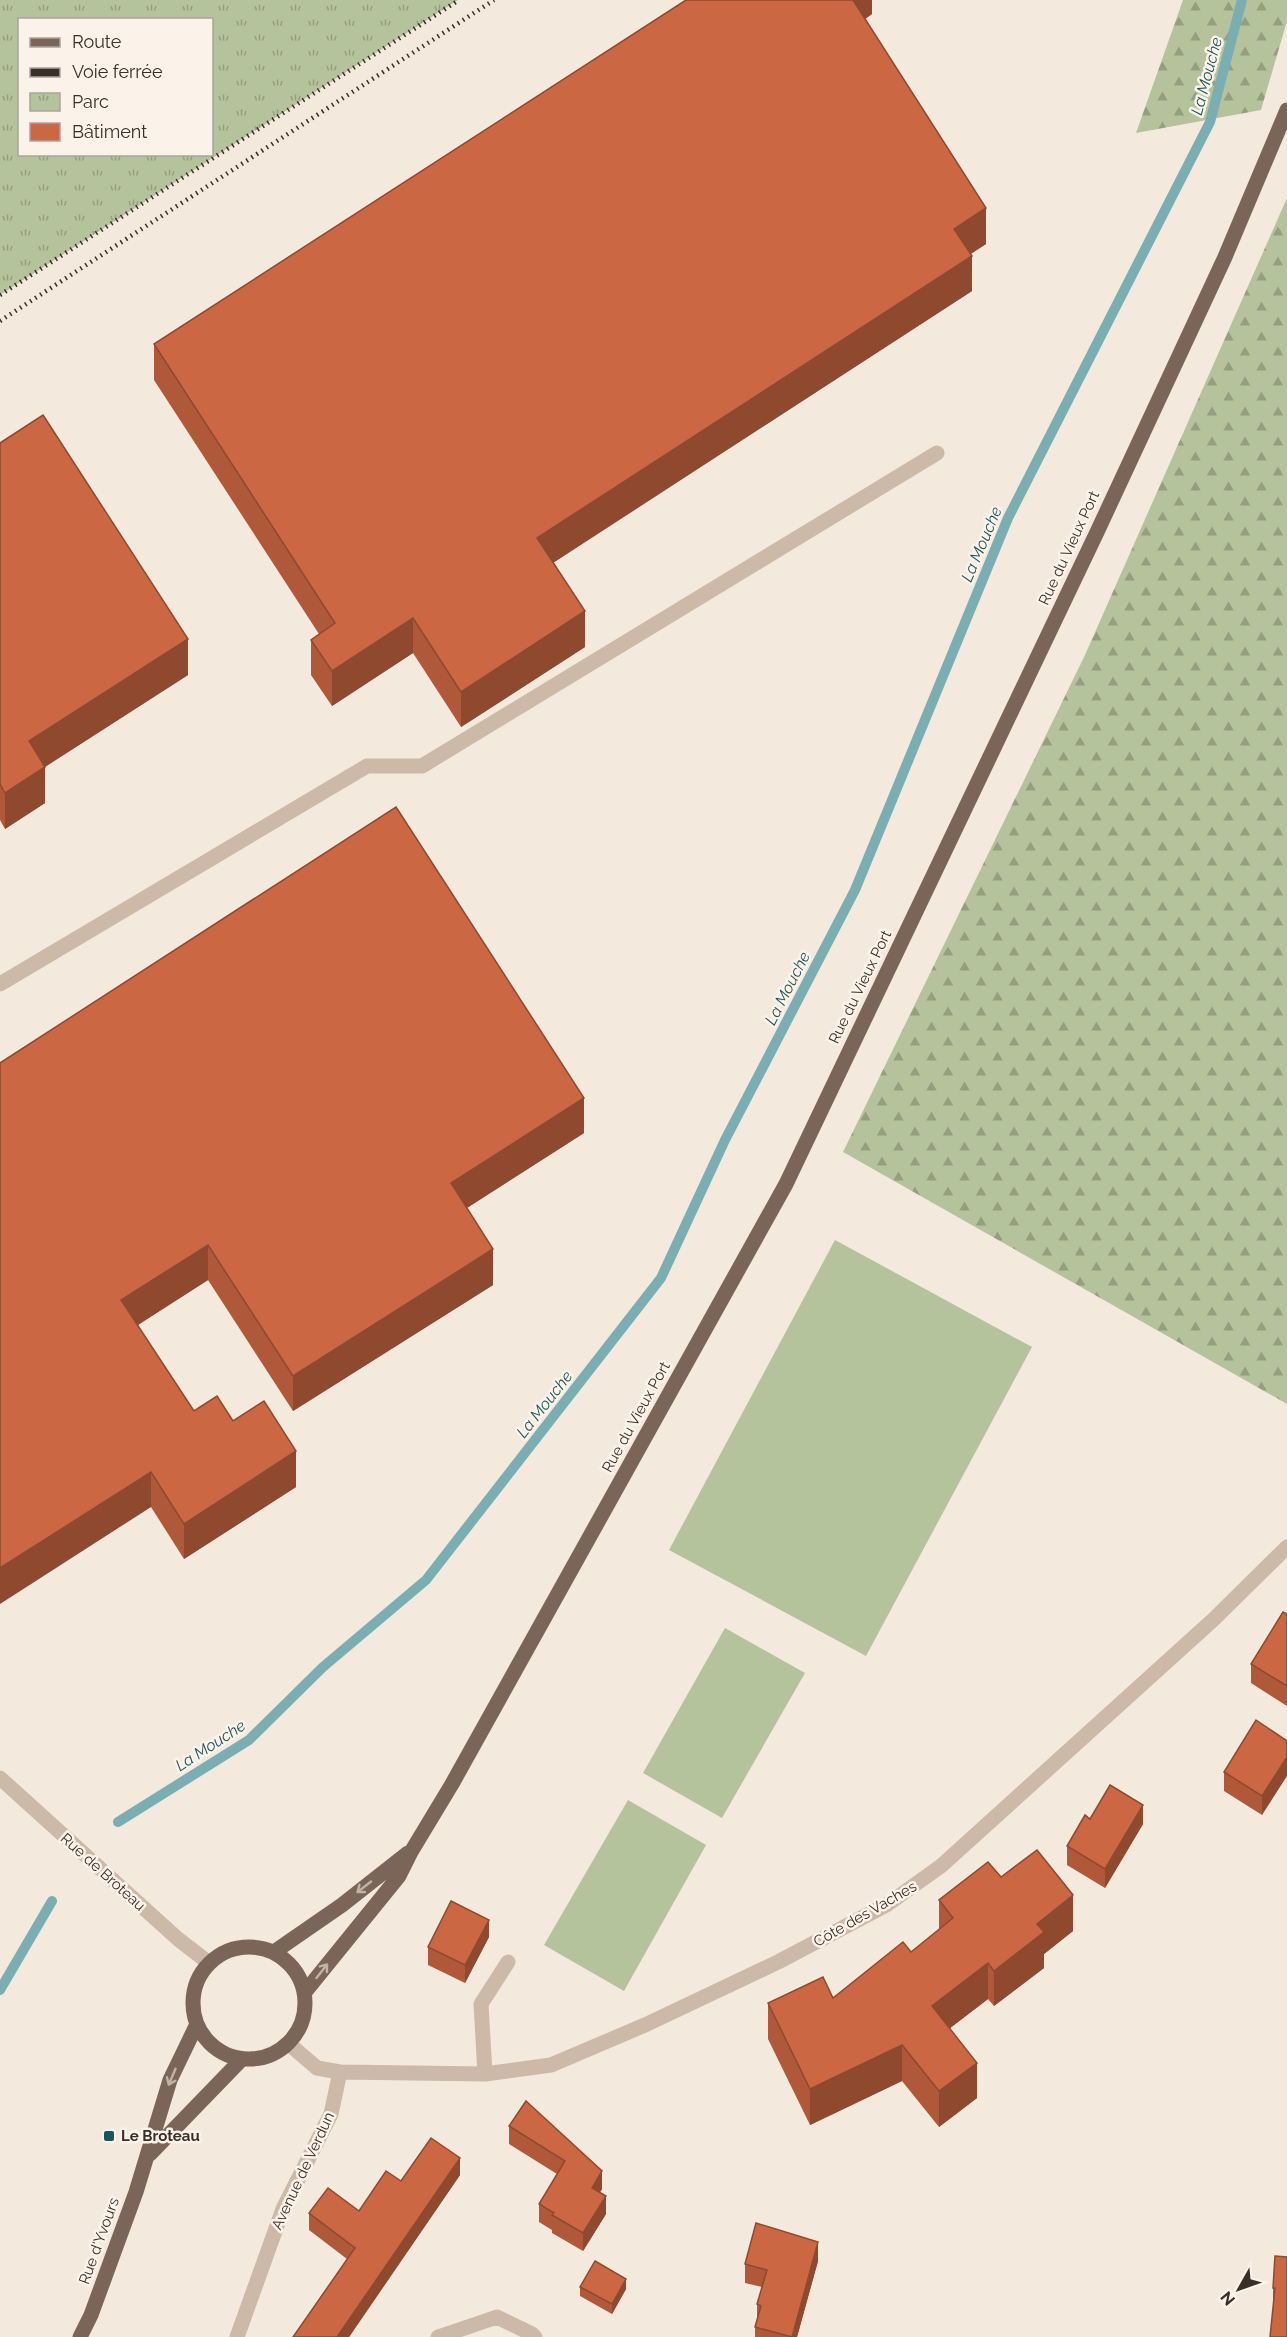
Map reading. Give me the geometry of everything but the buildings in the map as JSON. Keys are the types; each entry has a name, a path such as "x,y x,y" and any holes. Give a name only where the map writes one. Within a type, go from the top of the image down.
{"main road":[{"name":"Rue du Vieux Port","path":"305,1992 399,1876 452,1785 786,1184 1098,530 1225,257 1287,110"},
{"path":"274,1952 342,1905 411,1852"},
{"path":"240,1947 257,1947 274,1952 288,1962 299,1976 305,1992 305,2011 300,2029 289,2044 274,2054 259,2059 228,2056 215,2048 197,2024 193,2008 194,1992 200,1976 209,1963 223,1953 240,1947"},
{"name":"Rue d'Yvours","path":"80,2337 92,2315 148,2156 170,2080 197,2024"},
{"path":"148,2156 242,2059"}],"street":[{"path":"0,984 367,766 422,766 937,453"},
{"name":"Côte des Vaches","path":"289,2044 317,2068 340,2072 485,2074 551,2064 581,2053 778,1962 907,1892 941,1866 1215,1619 1287,1547"},
{"name":"Rue de Broteau","path":"0,1778 178,1939 209,1963"},
{"path":"485,2074 481,2004 508,1962"},
{"name":"Avenue de Verdun","path":"237,2337 283,2209 331,2114 340,2072"},
{"path":"438,2337 497,2317 535,2337"}],"green space":[{"path":"0,0 458,0 0,295"},
{"path":"1183,0 1287,0 1287,21 1261,110 1136,133"},
{"path":"1287,198 1287,1404 843,1152 1085,655"},
{"path":"835,1240 1032,1347 866,1656 669,1550"},
{"path":"725,1628 805,1673 722,1818 643,1773"},
{"path":"628,1800 706,1845 624,1991 544,1945"}],"waterway":[{"name":"La Mouche","path":"118,1822 249,1740 323,1667 426,1580 661,1278 725,1140 855,890 1008,518 1210,122 1242,0"},
{"name":"La Mouche","path":"0,1990 52,1901"}],"railway":[{"path":"0,295 459,0"},
{"path":"0,321 494,0"}],"place":[{"name":"Le Broteau","path":"109,2136"}]}
